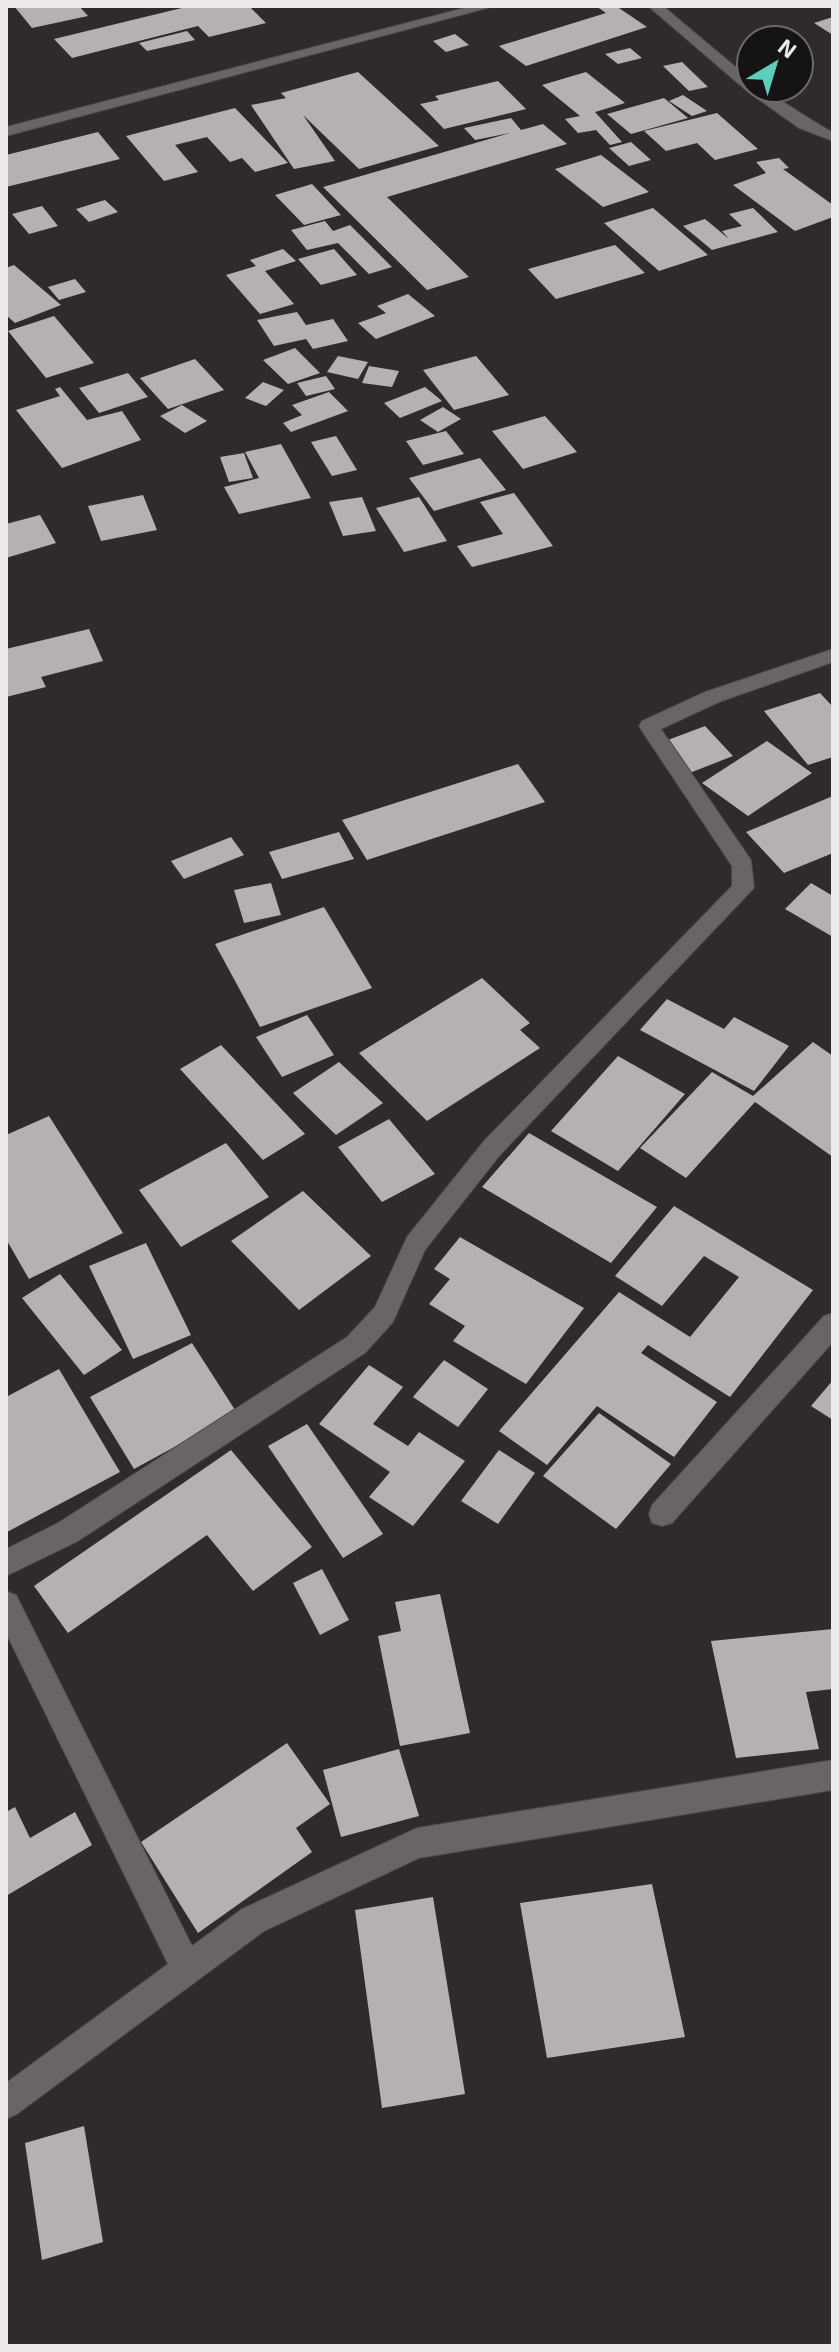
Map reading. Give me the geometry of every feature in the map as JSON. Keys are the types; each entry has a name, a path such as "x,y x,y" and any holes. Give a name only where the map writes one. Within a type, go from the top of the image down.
{"street":[{"path":"6,132 488,6"},
{"path":"655,6 735,74"},
{"path":"774,104 804,125 833,137"},
{"path":"6,1563 68,1532 356,1345 384,1314 416,1244 492,1148 743,888 743,865 649,726 712,697 833,655"},
{"path":"662,1514 833,1324"},
{"path":"6,1604 187,1969"},
{"path":"6,2103 253,1920 417,1843 833,1775"}],"building":[{"path":"14,6 79,6 88,16 32,28"},
{"path":"190,6 249,6 266,23 209,37 198,26 72,58 54,39"},
{"path":"596,6 616,6 647,27 526,66 499,46 606,13"},
{"path":"833,17 833,35 814,23"},
{"path":"187,31 195,40 147,51 139,43"},
{"path":"455,34 469,45 446,52 433,41"},
{"path":"630,48 642,58 618,64 605,54"},
{"path":"682,62 708,87 689,91 663,66"},
{"path":"358,72 439,146 359,169 303,115 335,161 294,169 251,105 286,98 281,93"},
{"path":"586,72 625,103 595,112 622,142 610,145 596,130 578,133 565,119 580,116 542,85"},
{"path":"498,81 526,109 444,129 420,104 439,100 435,96"},
{"path":"683,95 707,111 692,116 669,101"},
{"path":"664,98 688,118 631,134 607,114"},
{"path":"235,108 288,163 255,172 242,158 230,162 207,137 175,145 198,172 164,181 126,136"},
{"path":"717,113 758,149 715,160 697,143 666,151 644,131"},
{"path":"511,118 521,130 543,124 567,144 387,197 469,277 427,290 323,187 510,133 475,140 464,128"},
{"path":"98,132 120,159 6,187 6,155"},
{"path":"631,142 651,160 629,166 609,148"},
{"path":"601,155 649,192 603,207 555,169"},
{"path":"779,158 789,168 783,169 833,205 833,217 795,231 733,185 766,173 756,162"},
{"path":"312,184 341,215 304,225 275,195"},
{"path":"105,200 118,212 89,222 76,209"},
{"path":"42,206 58,226 29,234 12,214"},
{"path":"653,208 708,255 659,271 604,223"},
{"path":"753,208 778,232 712,250 683,226 705,219 729,239 722,231 742,226 729,214"},
{"path":"325,221 333,231 350,225 392,267 369,274 338,243 307,250 291,230"},
{"path":"615,245 645,273 556,299 528,269"},
{"path":"283,249 296,261 265,271 294,304 260,314 226,275 256,266 250,260"},
{"path":"334,249 357,275 321,285 298,259"},
{"path":"14,265 61,305 15,323 6,315 6,268"},
{"path":"75,279 86,292 59,300 48,287"},
{"path":"408,294 435,316 376,339 358,323 386,313 377,306"},
{"path":"297,312 306,325 333,319 348,341 313,349 306,339 274,346 257,320"},
{"path":"54,316 94,363 46,378 8,331"},
{"path":"295,348 320,373 288,384 263,360"},
{"path":"338,356 368,362 358,379 327,372"},
{"path":"476,356 509,395 454,410 423,370"},
{"path":"195,359 224,390 168,409 140,378"},
{"path":"369,366 399,371 392,387 362,383"},
{"path":"128,373 148,397 99,413 79,388"},
{"path":"326,376 335,389 306,396 297,383"},
{"path":"263,382 284,390 266,406 245,398"},
{"path":"60,387 87,420 122,411 141,440 62,468 16,410 60,396 55,389"},
{"path":"425,387 442,401 400,418 384,403"},
{"path":"329,392 348,411 291,432 283,423 302,415 292,405"},
{"path":"182,405 207,421 185,433 160,416"},
{"path":"443,407 461,419 438,432 420,420"},
{"path":"545,416 577,452 523,469 492,431"},
{"path":"446,431 464,454 423,465 406,441"},
{"path":"336,436 357,470 332,476 311,442"},
{"path":"281,444 311,498 239,514 224,487 259,478 245,452"},
{"path":"244,453 253,478 229,482 220,457"},
{"path":"480,458 506,490 434,511 409,478"},
{"path":"514,493 553,546 472,567 457,546 503,534 480,502"},
{"path":"143,495 157,530 101,541 88,506"},
{"path":"362,497 376,531 343,536 329,502"},
{"path":"419,497 447,541 404,552 376,508"},
{"path":"40,515 56,543 6,558 6,524"},
{"path":"89,629 103,661 41,677 46,687 6,697 6,649"},
{"path":"820,693 833,707 833,757 808,765 764,711"},
{"path":"705,726 733,756 687,774 660,743"},
{"path":"767,741 812,773 748,816 702,783"},
{"path":"518,764 545,802 367,860 342,820"},
{"path":"833,796 833,853 784,873 746,832"},
{"path":"339,832 354,859 282,879 269,852"},
{"path":"231,837 244,855 184,879 171,861"},
{"path":"271,883 281,915 244,923 234,890"},
{"path":"811,883 833,896 833,937 785,909"},
{"path":"324,907 372,988 260,1027 215,944"},
{"path":"482,978 530,1023 520,1030 540,1048 427,1121 359,1053"},
{"path":"667,999 724,1029 734,1017 789,1046 754,1091 640,1030"},
{"path":"307,1015 334,1055 282,1077 256,1037"},
{"path":"813,1042 833,1056 833,1157 755,1102 686,1178 640,1148 712,1072 753,1096"},
{"path":"221,1045 305,1134 263,1160 180,1069"},
{"path":"618,1056 685,1094 618,1171 551,1131"},
{"path":"339,1062 383,1103 336,1135 293,1093"},
{"path":"49,1116 123,1233 29,1279 6,1239 6,1135"},
{"path":"389,1119 435,1174 382,1202 338,1147"},
{"path":"529,1133 657,1207 611,1263 482,1187"},
{"path":"226,1143 269,1197 181,1247 139,1190"},
{"path":"303,1191 371,1256 299,1310 231,1241"},
{"path":"674,1206 813,1290 730,1397 648,1345 641,1353 717,1402 674,1457 597,1406 547,1465 499,1431 619,1292 690,1337 739,1277 704,1256 662,1306 615,1276"},
{"path":"460,1237 584,1308 526,1384 453,1341 465,1326 429,1304 450,1279 434,1269"},
{"path":"146,1243 191,1335 133,1359 89,1266"},
{"path":"60,1274 122,1350 84,1375 22,1298"},
{"path":"192,1343 237,1413 134,1469 90,1397"},
{"path":"444,1360 488,1389 458,1427 413,1397"},
{"path":"369,1365 403,1387 373,1424 408,1446 419,1432 465,1461 413,1526 369,1497 390,1472 319,1424"},
{"path":"59,1369 120,1472 7,1532 6,1397"},
{"path":"833,1380 833,1420 811,1406"},
{"path":"599,1413 671,1464 616,1529 543,1476"},
{"path":"307,1424 383,1534 343,1558 268,1446"},
{"path":"231,1450 312,1547 253,1591 207,1535 68,1633 34,1586"},
{"path":"499,1450 535,1473 498,1524 461,1501"},
{"path":"322,1569 349,1620 320,1635 293,1583"},
{"path":"440,1594 470,1733 400,1746 378,1636 401,1631 395,1602"},
{"path":"833,1629 833,1689 806,1692 819,1749 736,1758 711,1641"},
{"path":"287,1743 330,1804 296,1828 312,1852 198,1933 141,1842"},
{"path":"399,1749 419,1816 341,1837 323,1770"},
{"path":"15,1807 30,1838 75,1812 92,1845 6,1896 6,1812"},
{"path":"652,1884 685,2037 547,2058 520,1903"},
{"path":"433,1897 465,2094 382,2108 355,1910"},
{"path":"84,2126 103,2242 42,2260 25,2143"}]}
